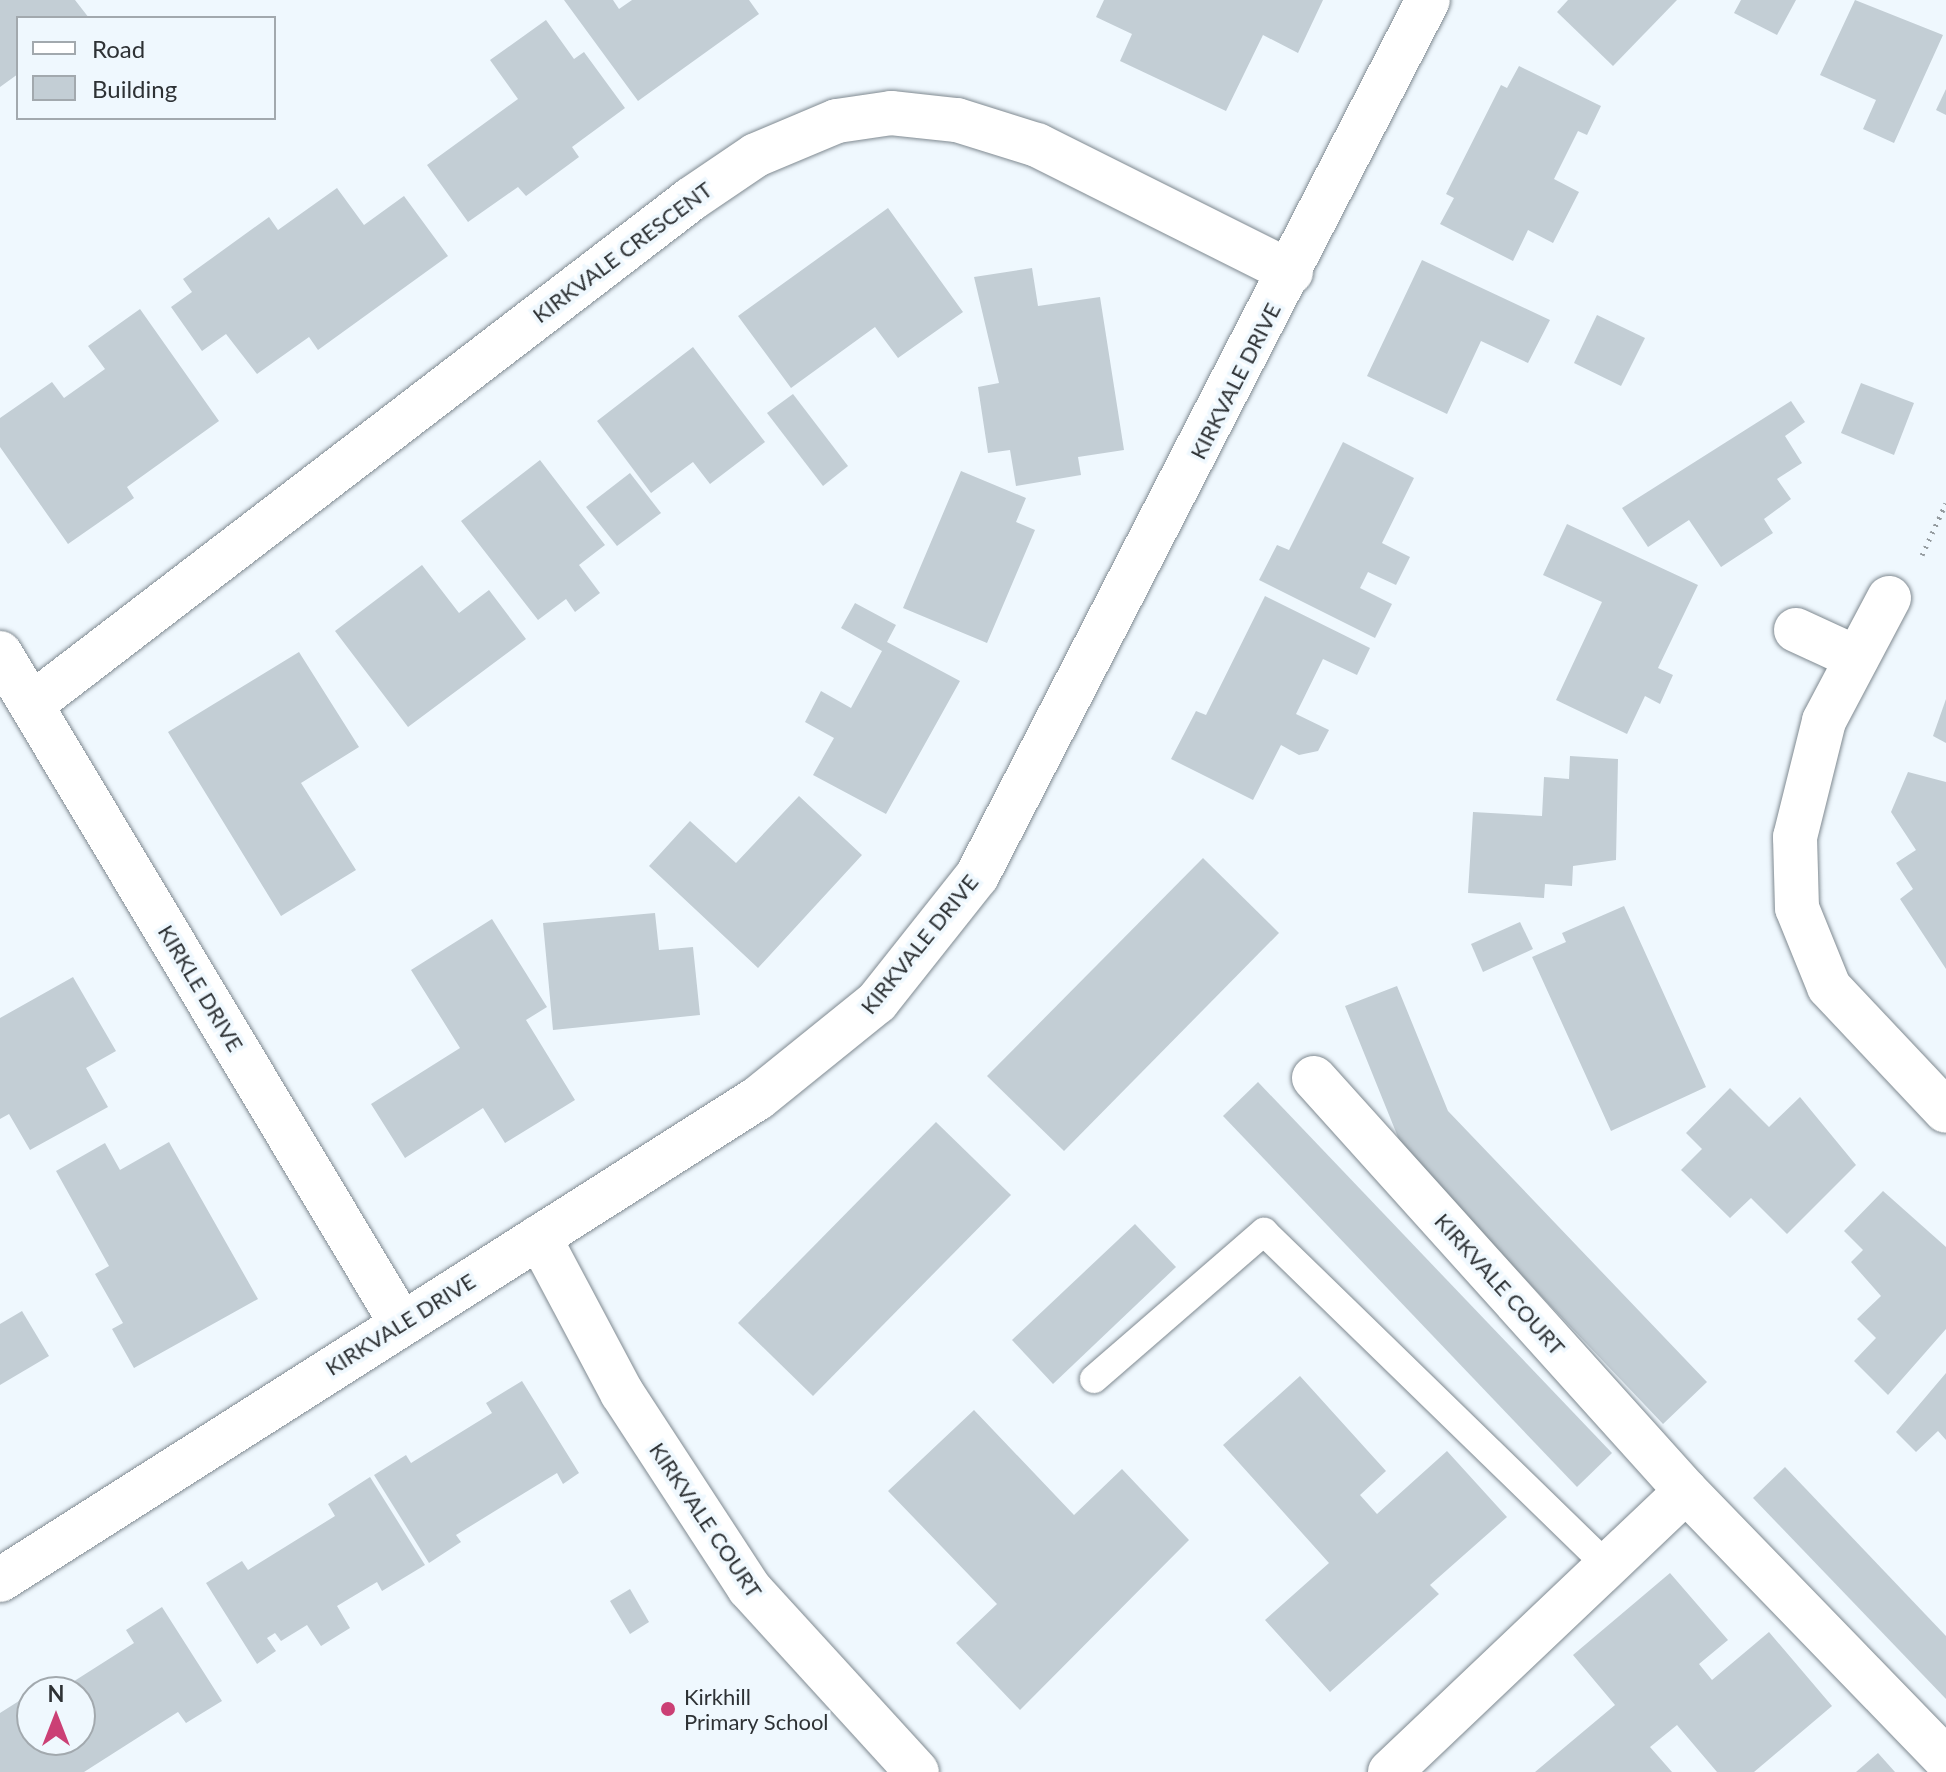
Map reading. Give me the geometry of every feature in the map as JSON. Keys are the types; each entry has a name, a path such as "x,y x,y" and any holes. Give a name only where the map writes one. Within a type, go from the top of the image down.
{"street":[{"name":"KIRKVALE DRIVE","path":"0,1580 813,1060 877,1002 977,876 1291,272 1428,0"},
{"name":"KIRKVALE CRESCENT","path":"32,704 691,199 756,155 837,121 891,113 957,120 1037,145 1291,272"},
{"path":"1889,598 1824,721 1795,837 1797,908 1829,987 1946,1111"},
{"path":"1796,630 1857,658"},
{"name":"KIRKLE DRIVE","path":"0,653 401,1323"},
{"name":"KIRKVALE COURT","path":"1314,1078 1686,1491 1946,1759"},
{"name":"KIRKVALE COURT","path":"539,1237 622,1393 749,1588 917,1772"},
{"path":"1390,1772 1686,1491"}],"lane":[{"path":"1094,1379 1264,1232 1607,1566"}],"building":[{"path":"0,0 75,0 87,16 16,16 16,75 0,87"},
{"path":"564,0 613,0 619,9 632,0 749,0 759,14 638,101"},
{"path":"1104,0 1323,0 1298,53 1263,35 1226,111 1120,61 1132,34 1096,17"},
{"path":"1568,0 1677,0 1613,66 1557,12"},
{"path":"1741,0 1796,0 1777,35 1734,13"},
{"path":"1855,0 1943,35 1894,143 1863,129 1876,100 1820,75"},
{"path":"546,20 574,59 584,52 625,108 572,147 579,157 526,196 518,187 468,222 427,165 518,99 490,60"},
{"path":"1519,66 1601,106 1587,135 1578,131 1554,179 1579,192 1553,243 1528,230 1513,261 1440,224 1454,198 1446,194 1501,85 1507,88"},
{"path":"1946,89 1946,115 1936,110"},
{"path":"337,188 364,225 404,196 448,256 318,350 309,337 257,374 226,334 202,351 171,307 192,292 183,279 269,217 278,230"},
{"path":"888,208 963,312 898,358 875,327 791,388 738,316"},
{"path":"1422,260 1550,320 1528,363 1481,341 1447,414 1367,376"},
{"path":"1032,268 1038,306 1100,297 1124,450 1078,457 1081,475 1016,486 1010,450 988,453 978,387 999,383 974,277"},
{"path":"140,309 219,421 127,487 134,498 68,544 0,447 0,418 52,382 64,398 105,369 88,346"},
{"path":"1597,315 1645,338 1621,386 1574,363"},
{"path":"693,347 765,442 710,484 693,462 651,493 597,421"},
{"path":"1861,383 1914,403 1894,455 1841,433"},
{"path":"793,394 848,466 823,486 767,413"},
{"path":"1791,401 1805,422 1785,436 1802,463 1777,479 1791,499 1764,519 1773,533 1721,567 1689,520 1648,547 1622,508"},
{"path":"1343,442 1414,478 1382,543 1410,557 1396,585 1368,572 1360,588 1392,604 1375,638 1259,580 1277,545 1289,550"},
{"path":"540,460 605,545 579,565 600,593 575,612 566,599 538,620 461,521"},
{"path":"961,471 1026,498 1016,522 1035,530 987,643 903,608"},
{"path":"630,473 661,513 617,546 586,507"},
{"path":"1567,524 1698,585 1658,668 1673,675 1660,704 1645,696 1627,734 1556,700 1602,602 1543,575"},
{"path":"422,565 459,613 489,590 526,639 408,727 335,631"},
{"path":"1265,596 1370,648 1357,675 1323,659 1296,714 1329,730 1318,751 1299,755 1281,745 1253,800 1171,759 1196,711 1206,715"},
{"path":"855,603 896,625 887,642 960,681 886,814 813,775 834,738 805,722 821,691 851,708 882,651 841,628"},
{"path":"299,652 359,747 301,783 356,870 281,916 168,732"},
{"path":"1946,699 1946,743 1933,736"},
{"path":"1570,756 1618,759 1616,860 1573,866 1572,886 1545,884 1544,898 1468,893 1473,812 1542,816 1544,777 1569,779"},
{"path":"1908,772 1946,782 1946,969 1900,899 1913,889 1896,863 1916,850 1891,812"},
{"path":"799,796 862,855 758,968 649,866 690,821 736,863"},
{"path":"1203,858 1279,933 1064,1151 987,1076"},
{"path":"1624,906 1706,1087 1611,1131 1532,957 1566,942 1562,933"},
{"path":"655,913 659,950 693,947 700,1015 553,1030 543,923"},
{"path":"492,919 547,1007 526,1020 575,1100 505,1143 483,1108 405,1158 371,1104 460,1048 411,970"},
{"path":"1520,922 1533,949 1483,972 1471,944"},
{"path":"73,977 116,1051 86,1068 108,1107 30,1150 9,1114 0,1119 0,1018"},
{"path":"1397,986 1448,1111 1707,1382 1663,1424 1404,1152 1345,1006"},
{"path":"1258,1082 1612,1453 1577,1487 1223,1116"},
{"path":"1730,1088 1769,1127 1800,1097 1856,1165 1787,1234 1751,1198 1730,1218 1681,1170 1702,1149 1686,1133"},
{"path":"936,1122 1011,1195 813,1396 738,1323"},
{"path":"169,1142 258,1299 134,1368 112,1329 123,1323 95,1274 109,1266 56,1171 105,1143 120,1170"},
{"path":"1883,1191 1946,1247 1946,1329 1888,1395 1854,1361 1876,1338 1857,1319 1881,1296 1851,1262 1863,1250 1844,1231"},
{"path":"1135,1224 1176,1267 1053,1384 1012,1340"},
{"path":"22,1311 49,1356 0,1385 0,1324"},
{"path":"1946,1373 1946,1440 1938,1431 1916,1452 1896,1432"},
{"path":"1300,1376 1386,1471 1360,1495 1377,1514 1447,1451 1507,1517 1430,1585 1439,1594 1330,1692 1265,1620 1329,1563 1223,1445"},
{"path":"522,1381 579,1473 563,1484 557,1473 456,1535 461,1542 429,1563 374,1475 406,1455 411,1463 492,1413 486,1403"},
{"path":"974,1410 1074,1515 1122,1469 1189,1540 1020,1710 956,1643 997,1604 888,1491"},
{"path":"1785,1467 1946,1636 1946,1699 1753,1498"},
{"path":"370,1477 425,1565 382,1591 377,1582 337,1606 350,1628 321,1646 307,1625 281,1641 275,1633 267,1638 276,1651 257,1664 206,1583 242,1561 248,1570 335,1516 328,1504"},
{"path":"1670,1573 1728,1640 1699,1664 1712,1680 1769,1632 1832,1706 1754,1772 1717,1772 1677,1725 1650,1747 1672,1772 1535,1772 1615,1705 1573,1655"},
{"path":"630,1589 649,1622 630,1634 610,1601"},
{"path":"162,1607 222,1701 186,1723 178,1712 84,1772 0,1772 0,1713 16,1703 16,1756 96,1756 96,1676 82,1676 134,1643 126,1630"},
{"path":"1878,1753 1895,1772 1856,1772"}],"place":[{"name":"Kirkhill Primary School","path":"668,1709"}]}
